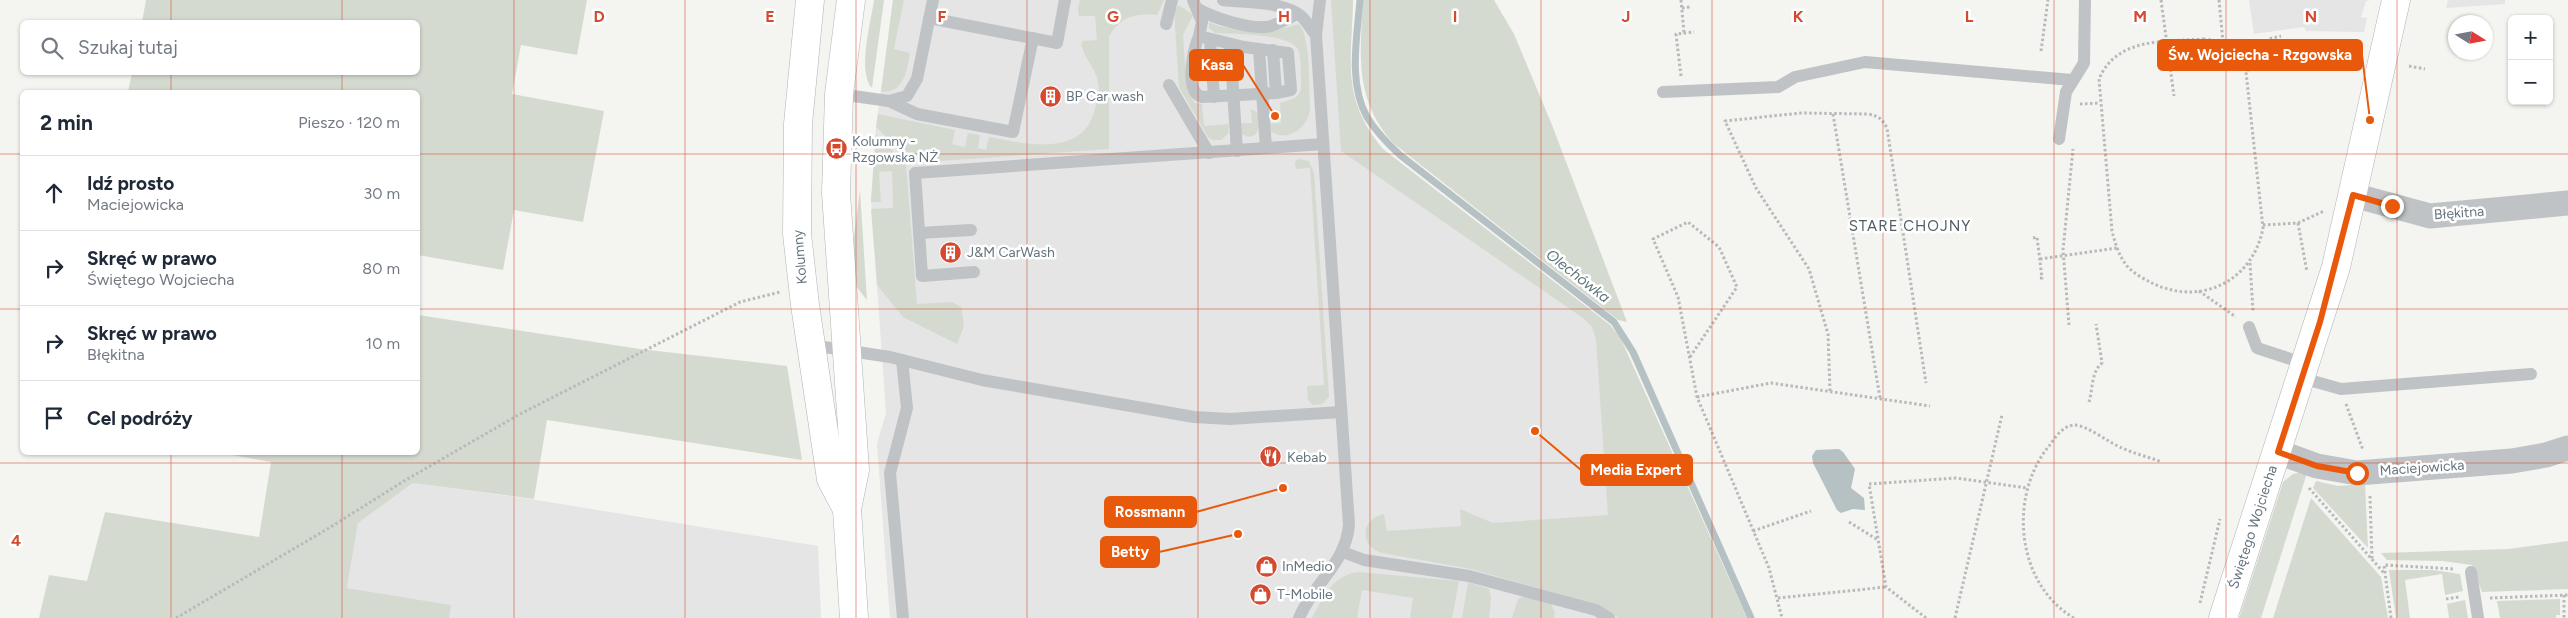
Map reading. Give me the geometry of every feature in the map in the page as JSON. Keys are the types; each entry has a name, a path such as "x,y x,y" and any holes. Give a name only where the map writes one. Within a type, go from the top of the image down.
{"street":[{"name":"Kolumny","path":"810,0 801,78 797,173 797,234 831,479 847,509"},
{"name":"Kolumny","path":"851,0 839,94 836,149 837,224 855,470 847,509 854,618"},
{"name":"Świętego Wojciecha","path":"2211,614 2278,452 2336,267 2396,0"},
{"name":"Błękitna","path":"2353,195 2430,216 2568,203"},
{"name":"Maciejowicka","path":"2278,452 2317,466 2357,473 2512,461 2546,455 2568,448"}],"lane":[{"path":"889,101 907,96 917,79 933,0"},
{"path":"930,18 1057,43 1065,0"},
{"path":"1166,24 1172,0"},
{"path":"1223,0 1277,7 1297,14 1302,17 1316,35"},
{"path":"1300,618 1304,606 1343,552 1348,539 1349,525 1316,35 1320,0"},
{"path":"2059,139 2066,92 2084,63 2086,0"},
{"path":"1196,4 1220,20 1261,26 1272,26 1297,14"},
{"path":"1196,4 1202,22 1214,96"},
{"path":"839,94 889,101 917,114 1013,132 1032,38"},
{"path":"1205,38 1259,50 1286,51 1290,58 1292,88 1288,92 1233,96 1199,96 1194,90 1192,58 1205,38"},
{"path":"1230,44 1237,150"},
{"path":"1259,50 1266,148"},
{"path":"1663,92 1778,86 1794,77 1865,62 2072,80"},
{"path":"1169,85 1209,153"},
{"path":"974,272 922,276 915,173 1323,144"},
{"path":"919,233 971,230"},
{"path":"2249,327 2257,348 2341,389 2531,374"},
{"path":"811,345 846,348 1012,385 1194,417 1230,419 1341,412"},
{"path":"902,360 907,408 890,473 903,618"},
{"path":"1343,552 1364,560 1469,576 1596,610 1609,618"},
{"path":"2471,572 2478,618"}],"path":[{"path":"1681,0 1684,34"},
{"path":"2041,51 2048,0"},
{"path":"2161,0 2174,96"},
{"path":"2219,0 2223,42"},
{"path":"1682,8 1690,7"},
{"path":"1682,91 1676,34 1694,32"},
{"path":"2246,72 2268,39 2281,36"},
{"path":"2203,39 2223,42 2240,54 2245,63 2263,225 2262,239 2250,262 2241,272 2223,284 2199,291 2179,292 2149,281 2127,266 2117,248 2112,231 2100,103 2100,79 2110,60 2118,53 2135,46 2166,42 2203,39"},
{"path":"2409,66 2425,70"},
{"path":"2077,113 2078,104"},
{"path":"1830,391 1828,334 1809,269 1756,188 1725,121 1801,113 1877,115 1883,120 1887,128 1926,383"},
{"path":"1834,114 1880,398"},
{"path":"2069,325 2064,256 2074,143"},
{"path":"2263,225 2298,224 2324,210 2331,211"},
{"path":"1690,357 1737,287 1719,246 1688,222 1653,239 1678,297 1698,398 1769,568 1782,618"},
{"path":"2033,238 2037,237 2040,259 2042,278 2038,278"},
{"path":"2040,259 2117,248"},
{"path":"2199,291 2249,327 2254,315 2250,262"},
{"path":"176,618 520,414 740,302 803,286"},
{"path":"2089,402 2092,382 2098,366 2102,363 2096,324"},
{"path":"1698,398 1772,382 1930,406"},
{"path":"2341,389 2365,456"},
{"path":"1956,618 2002,415"},
{"path":"2074,618 2051,601 2034,570 2024,535 2022,522 2027,488 2046,450 2062,430 2073,425 2081,426 2122,448 2162,462"},
{"path":"1926,618 1886,587 1869,484 1950,478 1987,480 2027,488"},
{"path":"2309,488 2384,572"},
{"path":"2369,488 2372,560"},
{"path":"1753,531 1811,511"},
{"path":"2211,614 2220,518"},
{"path":"1850,522 1879,541"},
{"path":"2391,618 2384,565 2445,567 2471,572"},
{"path":"1778,598 1886,587"},
{"path":"2475,598 2566,595 2564,618"}],"shaded area":[{"path":"146,0 587,0 577,55 521,45 512,94 604,111 583,222 514,210 503,270 420,255 420,90 128,90 132,75 420,75 420,20 142,20"},
{"path":"874,0 884,0 872,88 868,81 865,59"},
{"path":"893,0 1353,0 1350,61 1352,93 1358,112 1367,130 1383,149 1416,176 1610,325 1736,618 890,618 877,444 886,413 871,199 876,127"},
{"path":"893,0 904,0 894,49 910,53 903,80 895,89 881,92"},
{"path":"1080,0 1164,0 1157,15 1142,15 1129,18 1118,25 1109,37 1109,149 912,163 876,127 878,114 955,130 952,144 965,147 968,133 980,135 978,148 986,150 989,137 1035,144 1051,144 1066,141 1079,135 1089,125 1099,89 1097,77 1081,44 1083,41 1097,40 1095,16 1079,16"},
{"path":"1331,0 1353,0 1351,61 1354,95 1369,130 1383,149 1610,325 1620,337 1747,618 1619,618 1595,604 1471,569 1382,553 1374,550 1369,545 1365,533 1367,527 1370,521 1384,514 1387,531 1461,526 1460,509 1493,523 1608,515 1596,340 1592,327 1583,318 1341,151"},
{"path":"1363,0 1494,0 1514,34 1552,125 1627,322 1618,320 1393,143 1371,110 1362,76"},
{"path":"2249,0 2371,0 2366,1 2361,17 2367,18 2364,32 2306,31 2304,27 2254,34"},
{"path":"2448,0 2505,0 2505,4 2446,8"},
{"path":"1179,5 1193,15 1183,35 1187,90 1195,103 1202,104 1204,126 1229,124 1228,134 1221,140 1213,140 1208,137 1179,87 1174,12"},
{"path":"1209,22 1218,26 1266,33 1299,24 1306,41 1310,109 1306,122 1296,132 1283,136 1277,135 1271,131 1269,124 1281,123 1280,103 1294,98 1301,90 1300,55 1297,48 1291,43 1271,37 1215,33 1209,28"},
{"path":"1251,109 1258,113 1259,128 1255,135 1248,137 1242,134 1239,123 1252,123"},
{"path":"876,134 906,164 917,304 952,302 961,307 964,326 957,344 903,317 877,285 871,209 893,208 892,171 879,172 881,202 871,202"},
{"path":"1298,159 1309,161 1314,173 1329,397 1322,404 1313,405 1308,400 1307,386 1324,385 1310,168 1296,169 1295,162"},
{"path":"860,190 867,300 852,281 852,252"},
{"path":"420,315 640,349 787,366 802,460 547,420 534,499 413,483 358,523 347,588 451,605 449,618 39,618 49,575 87,581 105,512 259,537 271,462 231,455 420,455"},
{"path":"1839,449 1855,469 1851,488 1864,498 1865,510 1853,509 1841,513 1837,510 1813,463 1812,456 1816,450"},
{"path":"2307,473 2261,618 2239,618 2283,482 2293,474"},
{"path":"2316,481 2338,486 2365,484 2368,548 2313,488"},
{"path":"413,483 530,499 818,546 821,618 449,618 450,605 347,588 358,523"},
{"path":"2311,498 2381,577 2388,618 2273,618"},
{"path":"2568,541 2568,589 2482,592 2472,565 2442,561 2387,560 2381,553 2508,549"},
{"path":"2389,570 2433,570 2460,574 2463,591 2445,595 2442,574 2405,580 2410,618 2396,618"},
{"path":"1358,572 1459,581 1452,618 1410,618 1413,598 1362,590 1357,618 1312,618 1325,595 1335,583 1349,574"},
{"path":"1468,582 1489,589 1491,598 1489,618 1462,618"},
{"path":"1525,596 1551,604 1555,612 1554,618 1512,618 1518,599"},
{"path":"2560,599 2560,615 2556,615 2556,618 2500,618 2497,601"},
{"path":"2465,600 2468,618 2449,618 2447,604"}],"waterway":[{"name":"Olechówka","path":"1360,0 1355,60 1357,90 1367,117 1382,138 1400,155 1614,322 1633,352 1751,618"}],"place":[{"name":"BP Car wash","path":"1050,96"},
{"name":"Kasa","path":"1275,116"},
{"name":"Św. Wojciecha - Rzgowska","path":"2370,120"},
{"name":"Kolumny - Rzgowska NŻ","path":"836,149"},
{"name":"J&M CarWash","path":"951,252"},
{"name":"Media Expert","path":"1535,431"},
{"name":"Kebab","path":"1271,457"},
{"name":"Rossmann","path":"1283,488"},
{"name":"Betty","path":"1238,534"},
{"name":"InMedio","path":"1266,566"},
{"name":"T-Mobile","path":"1261,594"}],"district":[{"name":"STARE CHOJNY","path":"1910,226"}],"route":[{"path":"2357,473 2342,472 2317,466 2278,452 2320,322 2336,267 2353,195 2392,206"}]}
